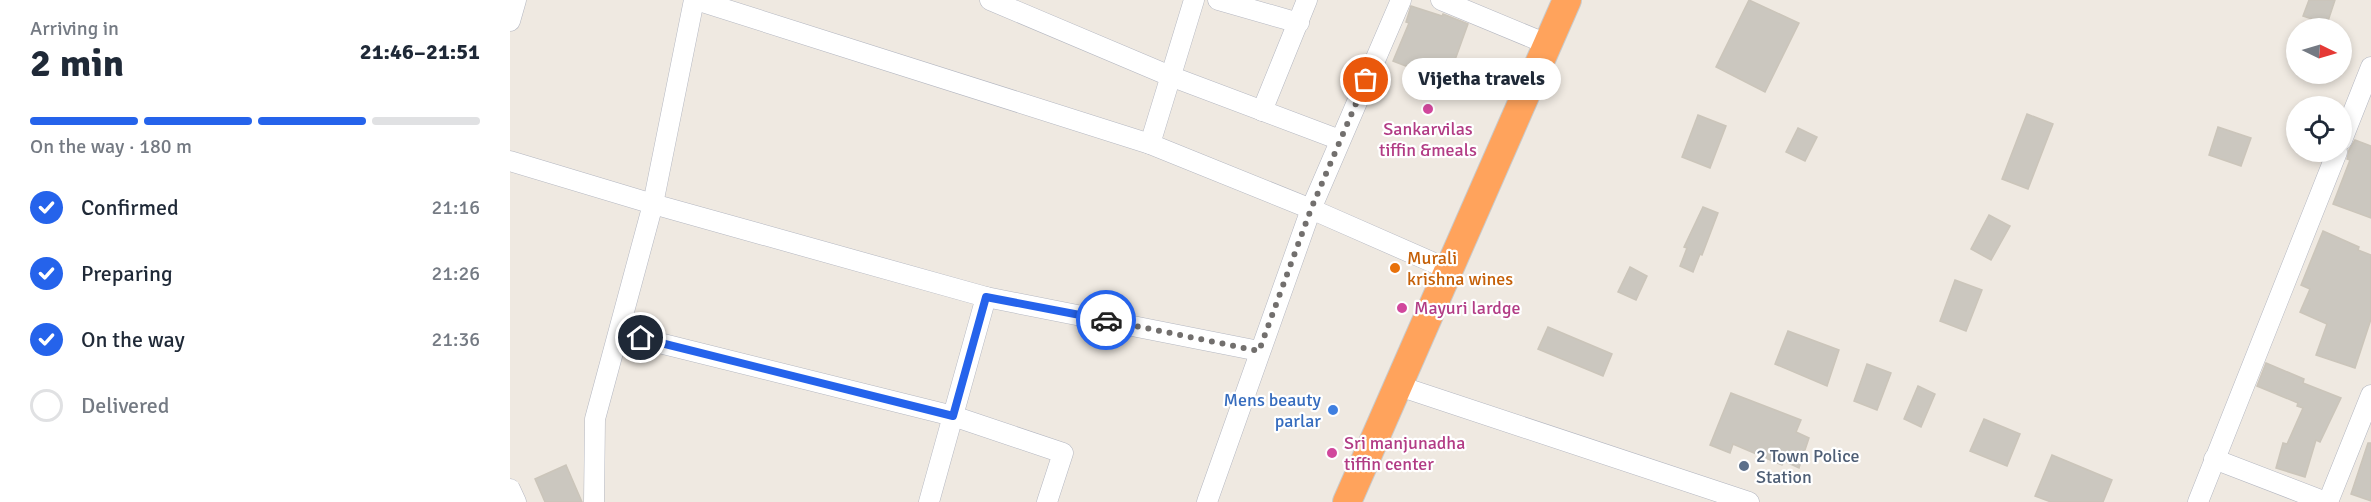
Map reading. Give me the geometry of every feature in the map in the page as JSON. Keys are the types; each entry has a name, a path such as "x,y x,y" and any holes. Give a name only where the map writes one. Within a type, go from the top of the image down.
{"highway":[{"path":"1347,502 1567,0"}],"street":[{"path":"510,21 516,0"},
{"path":"594,502 595,418 620,333 653,204 695,0 1150,144 1311,209 1450,270"},
{"path":"990,0 1170,76 1340,141"},
{"path":"1150,144 1194,0"},
{"path":"1218,0 1299,23"},
{"path":"1262,111 1308,0"},
{"path":"1208,502 1259,351 1311,209 1401,0"},
{"path":"1441,0 1547,44"},
{"path":"2352,127 2362,114 2371,67"},
{"path":"510,161 653,204 986,297 1259,351"},
{"path":"2198,502 2333,162"},
{"path":"929,502 986,297"},
{"path":"620,333 953,416 1063,453 1047,502"},
{"path":"1399,386 1749,502"},
{"path":"2214,459 2327,502 2371,395"},
{"path":"510,489 516,502"}],"building":[{"path":"1749,0 1799,23 1765,92 1716,67"},
{"path":"2309,0 2335,0 2329,18 2303,16"},
{"path":"1411,6 1442,16 1443,14 1468,24 1447,82 1393,61 1409,23 1406,22"},
{"path":"2027,114 2053,124 2028,189 2002,179"},
{"path":"1698,115 1726,126 1710,168 1682,157"},
{"path":"2218,127 2251,138 2241,166 2209,155"},
{"path":"1798,128 1817,137 1805,161 1786,152"},
{"path":"2355,140 2371,146 2371,218 2333,204 2349,162 2352,162 2352,145"},
{"path":"1703,207 1718,213 1693,272 1680,266 1687,248 1684,247"},
{"path":"1989,215 2010,226 1991,260 1971,249"},
{"path":"2323,231 2371,255 2371,319 2355,368 2316,355 2327,324 2300,312 2310,289 2301,285"},
{"path":"1630,267 1647,276 1636,300 1618,292"},
{"path":"1955,280 1982,290 1966,331 1940,321"},
{"path":"1548,327 1612,354 1603,376 1538,349"},
{"path":"1788,331 1839,350 1827,386 1775,364"},
{"path":"2266,363 2304,379 2303,383 2341,398 2320,442 2316,440 2305,477 2276,468 2283,443 2287,444 2303,408 2297,406 2298,403 2257,386"},
{"path":"1867,364 1891,373 1877,410 1854,401"},
{"path":"1918,386 1935,394 1921,427 1904,419"},
{"path":"1731,393 1801,420 1796,432 1809,438 1799,468 1784,461 1782,465 1733,444 1730,453 1710,445"},
{"path":"1984,419 2020,434 2007,466 1970,451"},
{"path":"2368,443 2371,443 2371,501 2351,494"},
{"path":"2052,455 2112,480 2103,502 2051,502 2035,496"},
{"path":"566,465 582,502 545,502 535,479"}],"way so far":[{"path":"1106,320 1259,351 1311,209 1366,80"}],"place":[{"name":"Vijetha travels","path":"1366,80"},
{"name":"Sankarvilas tiffin &meals","path":"1428,109"},
{"name":"Murali krishna wines","path":"1395,268"},
{"name":"Mayuri lardge","path":"1402,308"},
{"name":"Mens beauty parlar","path":"1333,410"},
{"name":"Sri manjunadha tiffin center","path":"1332,453"},
{"name":"2 Town Police Station","path":"1744,466"}],"route":[{"path":"641,338 953,416 986,297 1106,320"}]}
